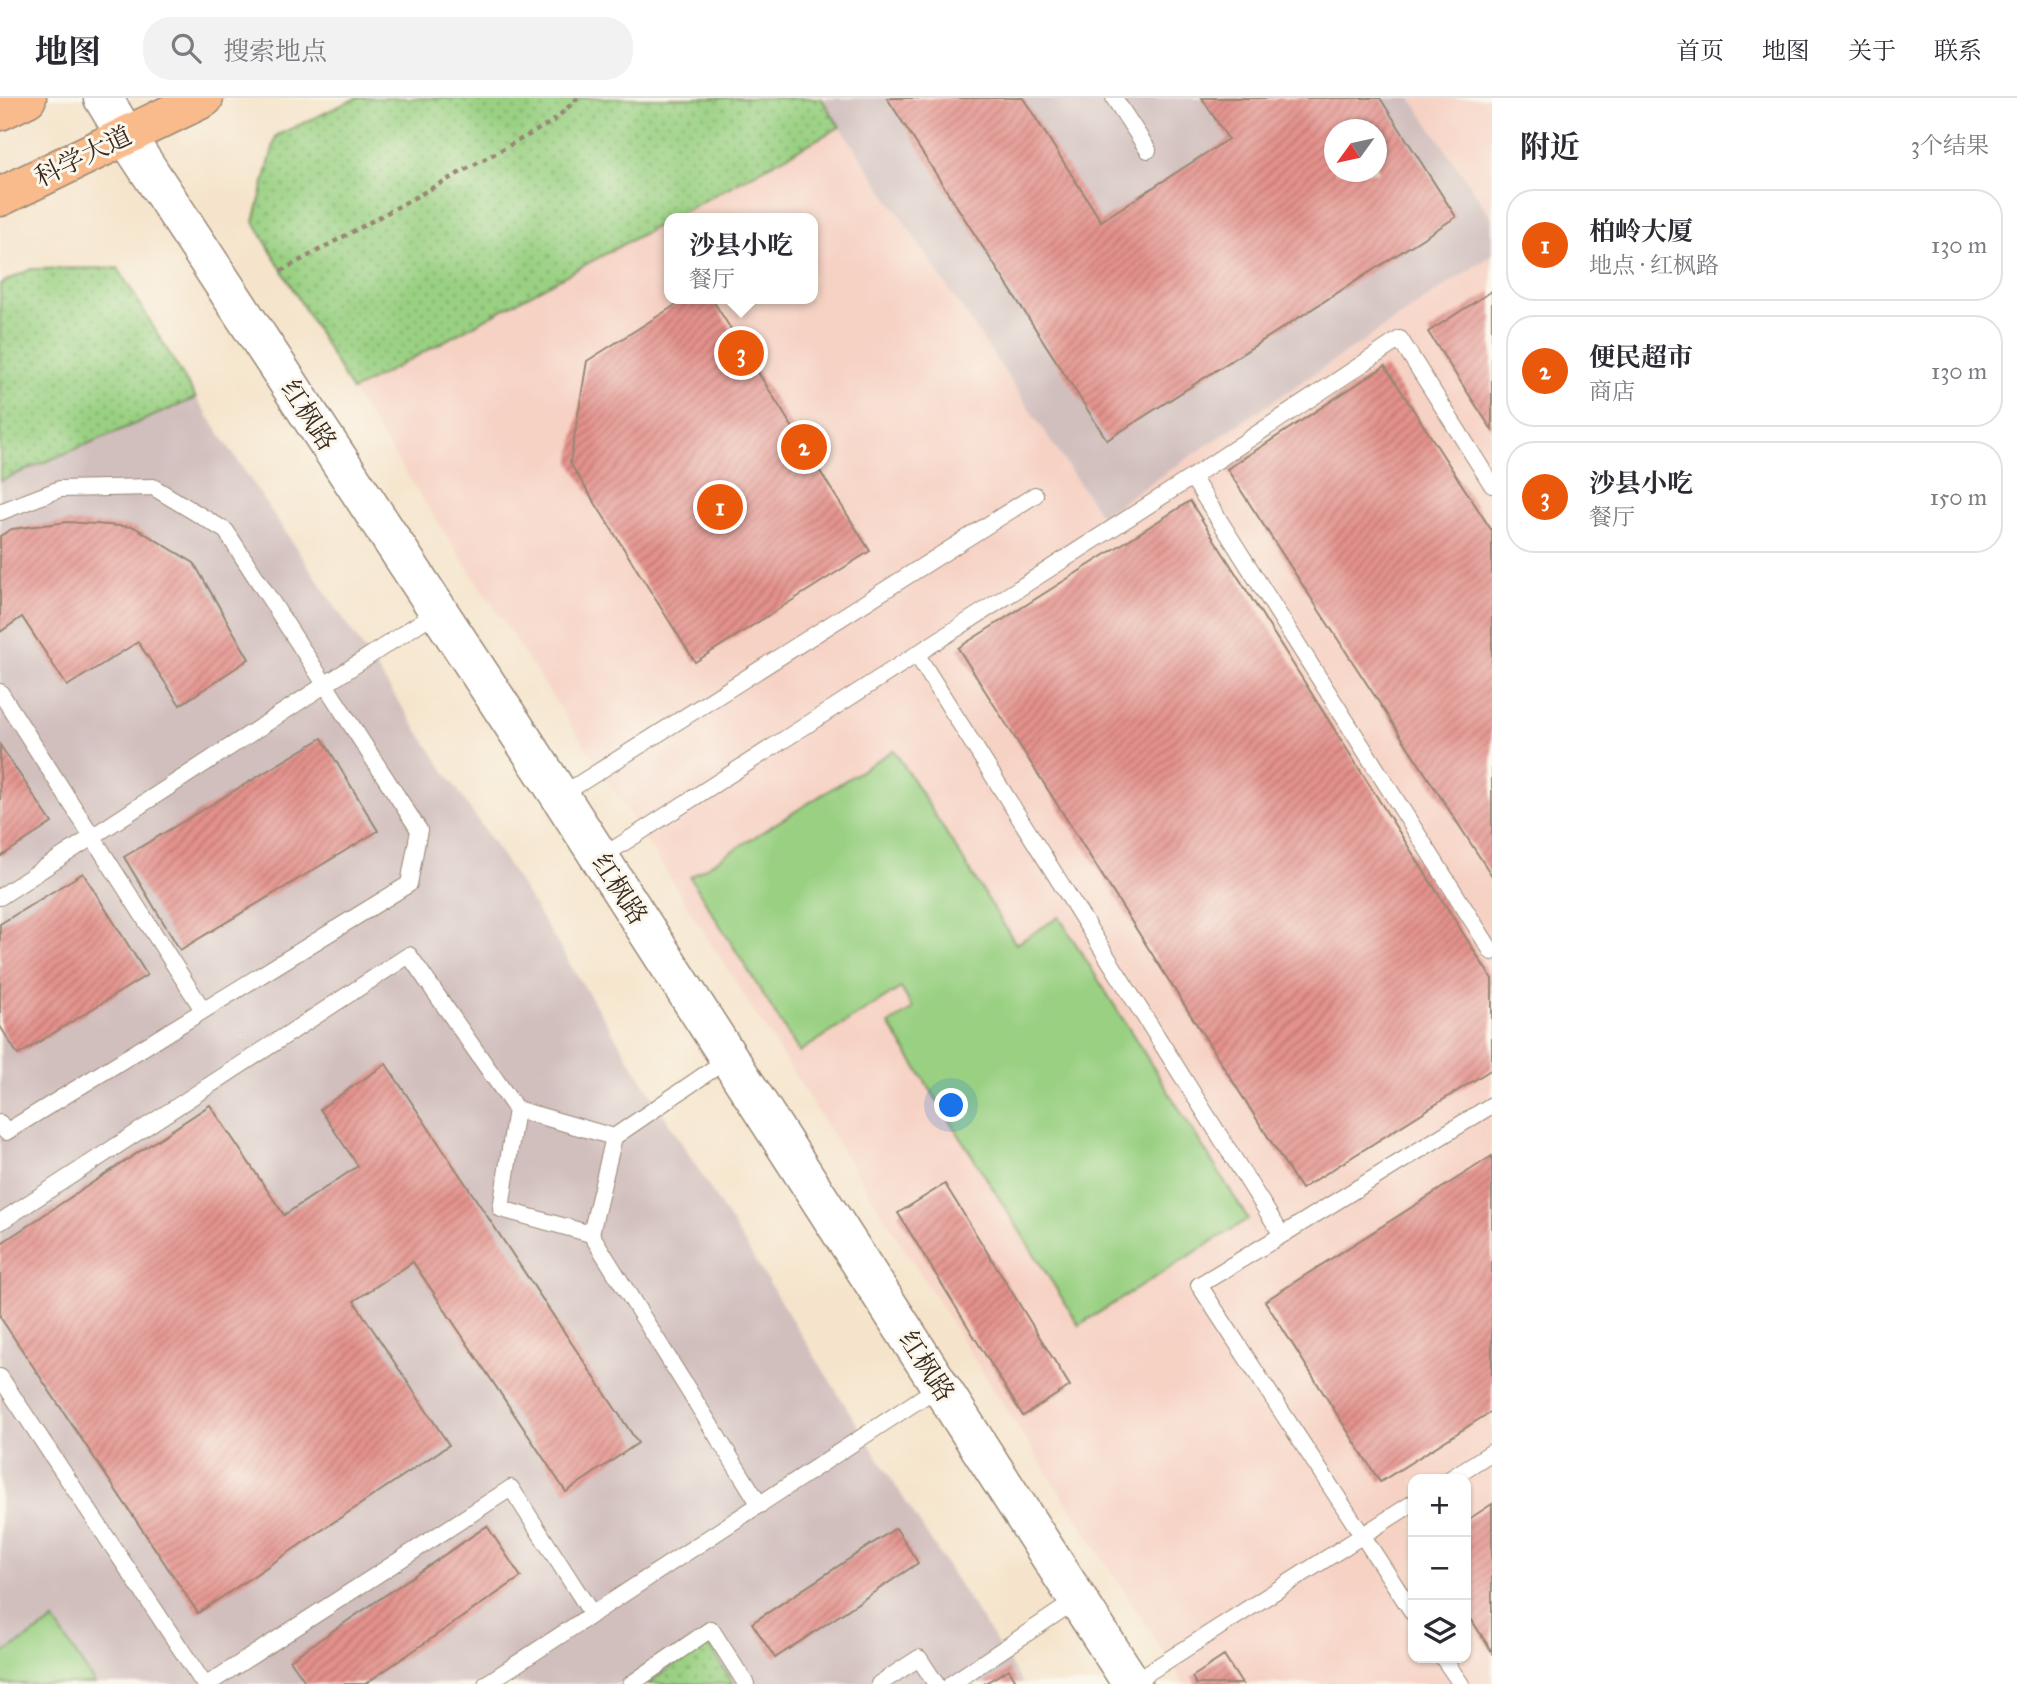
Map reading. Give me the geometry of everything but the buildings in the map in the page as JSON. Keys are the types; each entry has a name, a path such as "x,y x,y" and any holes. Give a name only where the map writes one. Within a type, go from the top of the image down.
{"main road":[{"path":"0,111 27,98"},
{"name":"科学大道","path":"0,197 204,98"}],"street":[{"name":"红枫路","path":"103,98 560,796 1132,1683"}],"lane":[{"path":"1114,98 1148,150"},
{"path":"600,859 1192,477 1400,339 1492,485"},
{"path":"1192,477 1492,952"},
{"path":"0,513 60,489 153,488 226,531 419,830 409,884 6,1132 0,1123"},
{"path":"560,796 1035,495"},
{"path":"0,897 438,611"},
{"path":"917,655 1282,1235"},
{"path":"0,692 203,1010"},
{"path":"0,1222 409,955 516,1109 614,1137"},
{"path":"591,1234 614,1137 729,1058"},
{"path":"1408,1605 1199,1286 1492,1105"},
{"path":"516,1109 501,1209 591,1234 760,1505"},
{"path":"0,1377 206,1684 510,1488 592,1614"},
{"path":"486,1684 940,1386"},
{"path":"1458,1474 1492,1452"},
{"path":"1132,1683 1408,1506"},
{"path":"951,1684 1078,1600"},
{"path":"631,1684 711,1629 746,1684"},
{"path":"879,1684 919,1658 936,1684"},
{"path":"1446,1663 1461,1684"}],"path":[{"path":"281,271 552,122 578,98"}],"shaded area":[{"path":"821,98 1411,98 1492,218 1492,255 1101,516"},
{"path":"1411,98 1492,98 1492,218"},
{"path":"840,127 1101,516 1492,255 1492,1684 1184,1684 1004,1406 626,809 352,391 664,222 664,304 818,304 818,213 681,213"},
{"path":"196,398 517,879 895,1485 1023,1684 0,1684 0,481"}],"green space":[{"path":"356,98 821,98 840,127 681,213 664,213 664,222 352,391 254,222 276,136"},
{"path":"118,268 196,398 0,481 0,284 31,269"},
{"path":"894,750 1016,944 1059,917 1248,1219 1079,1325 889,1024 913,1009 901,988 799,1052 690,877"},
{"path":"54,1621 95,1684 0,1684 0,1656"},
{"path":"707,1642 733,1684 647,1684"}],"place":[{"name":"沙县小吃","path":"741,353"},
{"name":"便民超市","path":"804,447"},
{"name":"柏岭大厦","path":"720,507"}]}
